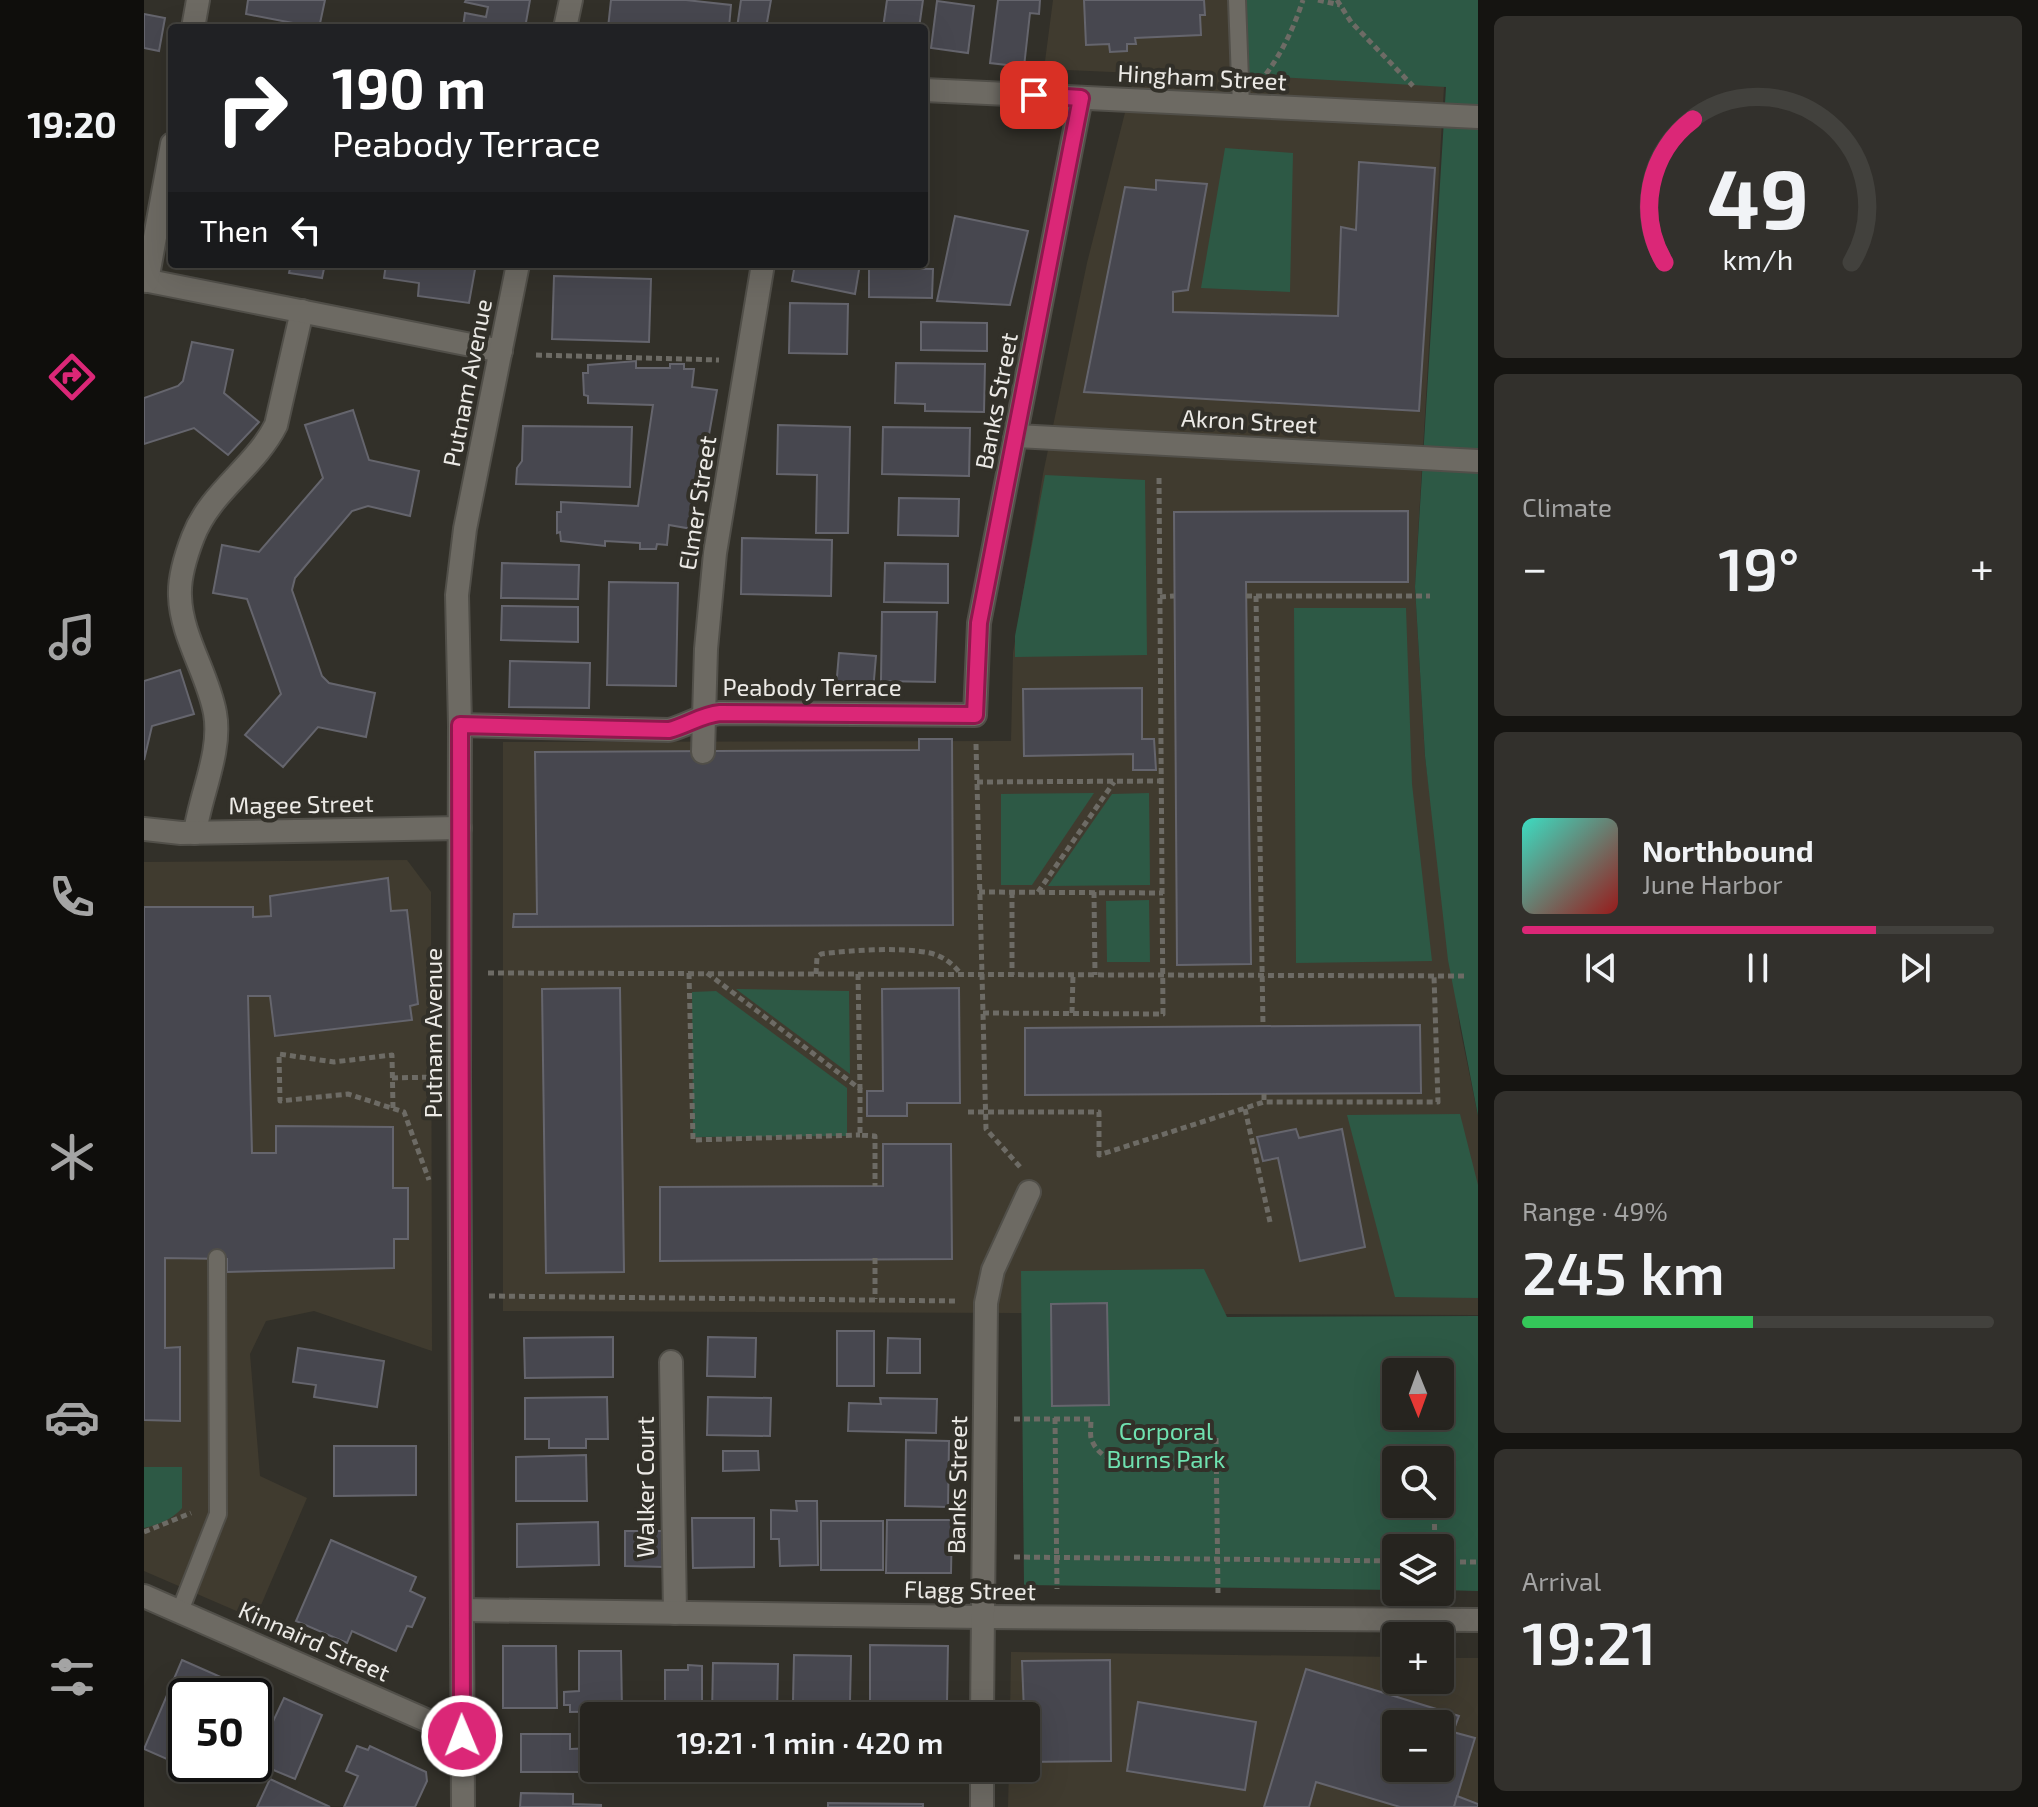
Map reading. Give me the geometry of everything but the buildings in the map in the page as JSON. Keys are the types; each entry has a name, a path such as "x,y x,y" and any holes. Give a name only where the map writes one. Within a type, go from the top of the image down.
{"street":[{"path":"194,24 198,0"},
{"path":"566,24 571,0"},
{"name":"Hingham Street","path":"928,90 1478,117"},
{"name":"Banks Street","path":"975,715 979,623 1081,98"},
{"path":"168,165 146,281 501,351"},
{"name":"Putnam Avenue","path":"463,1807 457,595 459,564 517,268"},
{"name":"Elmer Street","path":"703,752 706,649 715,553 762,268"},
{"path":"195,833 213,752 215,713 182,611 180,581 202,518 269,439 276,425 302,311"},
{"name":"Akron Street","path":"1017,436 1478,461"},
{"name":"Peabody Terrace","path":"460,725 669,730 703,715 975,715"},
{"name":"Magee Street","path":"144,829 195,833 460,828"},
{"name":"Banks Street","path":"982,1702 986,1303 993,1270 1029,1192"},
{"name":"Walker Court","path":"671,1362 675,1613"},
{"name":"Kinnaird Street","path":"144,1596 462,1736"},
{"name":"Flagg Street","path":"462,1610 1478,1620"},
{"path":"982,1782 982,1807"}],"lane":[{"path":"1237,0 1241,106"},
{"path":"180,1611 218,1514 217,1258"}],"path":[{"path":"1258,85 1279,56 1303,0"},
{"path":"1318,0 1339,3 1351,22 1415,89"},
{"path":"536,355 734,360"},
{"path":"983,1013 1163,1014 1159,476"},
{"path":"1160,597 1174,596"},
{"path":"1246,596 1430,596"},
{"path":"1256,596 1263,1026"},
{"path":"975,715 985,1111 989,1135 1029,1177 1029,1192"},
{"path":"1038,892 1114,781"},
{"path":"977,782 1162,781"},
{"path":"979,892 1163,893"},
{"path":"1012,892 1012,975"},
{"path":"1094,892 1095,975"},
{"path":"816,974 817,957 821,954 896,951 930,953 946,959 961,974"},
{"path":"494,973 1467,976"},
{"path":"689,973 693,1140 875,1136 875,1186"},
{"path":"707,973 860,1089"},
{"path":"858,974 860,1135"},
{"path":"1072,1013 1073,975"},
{"path":"968,1112 1099,1112 1099,1155 1264,1102 1438,1102 1434,976"},
{"path":"393,1108 392,1055 334,1062 279,1054 280,1101 348,1094 404,1112 430,1182"},
{"path":"392,1078 435,1077"},
{"path":"1264,1094 1264,1102"},
{"path":"1245,1109 1270,1222"},
{"path":"875,1258 875,1299"},
{"path":"495,1296 960,1301"},
{"path":"1055,1418 1057,1592"},
{"path":"1014,1419 1091,1419 1091,1440 1104,1456 1136,1468 1216,1466"},
{"path":"1216,1438 1218,1594"},
{"path":"144,1532 199,1511"},
{"path":"1014,1557 1382,1561"},
{"path":"1454,1562 1478,1562"}],"shaded area":[{"path":"1053,0 1449,0 1415,587 1425,756 1460,1028 1478,1116 1478,1315 503,1311 503,742 1011,741 1013,653 1043,474 1087,263 1135,73 1044,69"},
{"path":"407,860 431,892 432,1351 314,1311 266,1321 250,1354 260,1476 307,1498 255,1619 144,1571 144,862"},
{"path":"1011,1652 1382,1657 1382,1694 1454,1694 1454,1658 1478,1658 1478,1807 1008,1807 1009,1782 1040,1782 1040,1702 1010,1702"}],"green space":[{"path":"1243,0 1478,0 1478,1116 1448,960 1425,756 1415,587 1446,87 1245,75"},
{"path":"1225,148 1293,153 1290,292 1201,288"},
{"path":"1045,475 1145,480 1147,655 1015,657 1015,636"},
{"path":"1294,608 1406,608 1412,784 1432,961 1296,963"},
{"path":"1094,793 1032,885 1001,885 1001,794"},
{"path":"1149,793 1150,885 1048,886 1112,794"},
{"path":"1149,900 1150,962 1107,962 1106,901"},
{"path":"736,989 849,991 850,1074"},
{"path":"716,991 847,1088 847,1136 693,1137 692,992"},
{"path":"1460,1114 1478,1185 1478,1298 1395,1297 1347,1115"},
{"name":"Corporal Burns Park","path":"1204,1269 1227,1317 1478,1316 1478,1591 1454,1590 1454,1534 1382,1534 1382,1590 1024,1585 1021,1271"},
{"path":"144,1467 182,1467 182,1508 165,1521 144,1528"}],"route":[{"path":"462,1736 460,725 669,730 703,715 720,713 975,715 979,623 1081,98 1034,95"}]}
